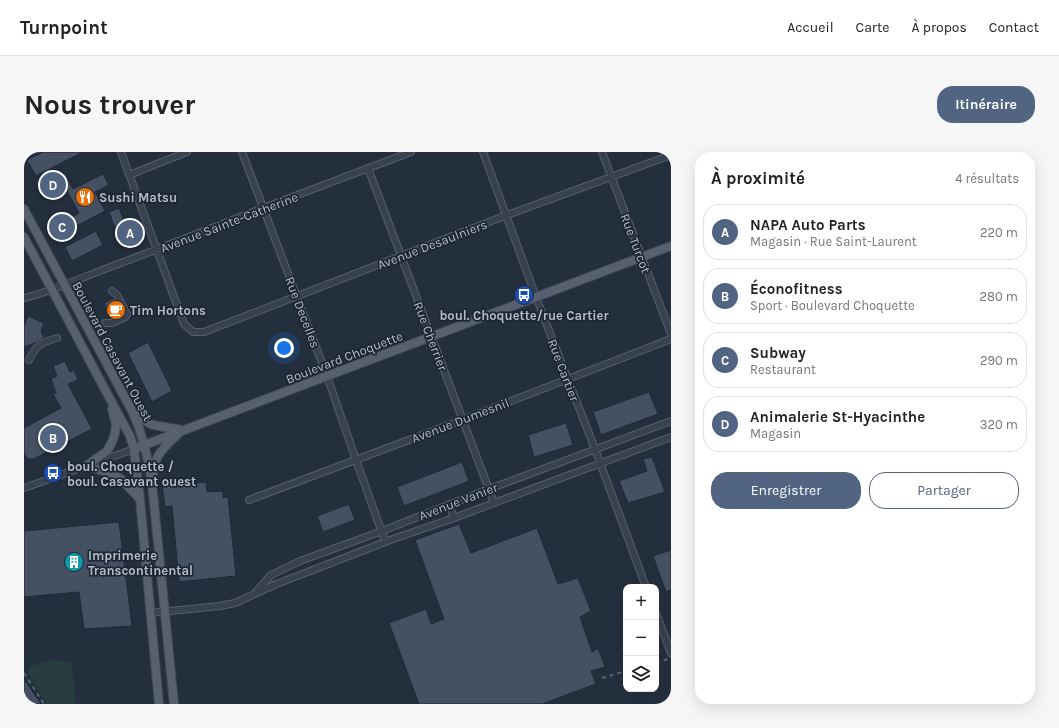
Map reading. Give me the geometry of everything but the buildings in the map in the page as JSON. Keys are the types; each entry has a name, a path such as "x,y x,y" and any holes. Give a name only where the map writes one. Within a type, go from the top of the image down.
{"main road":[{"name":"Boulevard Casavant Ouest","path":"24,209 141,431 152,483 166,611 174,704"},
{"name":"Boulevard Casavant Ouest","path":"24,237 51,290 130,435 134,449 140,499 159,704"},
{"name":"Boulevard Choquette","path":"134,449 671,246"},
{"path":"86,466 107,451 114,435 116,424 108,395"},
{"path":"132,412 153,425 183,430"},
{"path":"152,483 154,466 161,450 183,430"},
{"path":"86,466 113,474 121,479 140,499"}],"street":[{"path":"121,152 157,250"},
{"path":"129,175 187,152"},
{"name":"Rue Decelles","path":"242,152 327,376 385,541"},
{"name":"Avenue Sainte-Catherine","path":"24,298 38,295 65,285 104,268 157,250 411,152"},
{"name":"Rue Cartier","path":"482,152 645,584"},
{"name":"Rue Turcot","path":"602,152 671,334"},
{"name":"Avenue Desaulniers","path":"157,250 184,324 193,332 204,332 507,215 671,155"},
{"name":"Rue Cherrier","path":"368,168 494,503"},
{"path":"105,323 112,324 125,317 127,314 117,295 112,291"},
{"path":"29,360 34,349 38,345 57,338"},
{"name":"Avenue Dumesnil","path":"249,500 671,339"},
{"name":"Avenue Vanier","path":"254,595 271,575 300,561 382,531 489,488 671,421"},
{"name":"Avenue Vanier","path":"150,613 235,603 274,585 385,541 454,518 671,437"},
{"name":"Boulevard Choquette","path":"24,488 134,449"},
{"path":"449,504 454,518"},
{"path":"337,547 340,559"},
{"path":"659,620 671,653"}],"green space":[{"path":"51,660 71,662 76,704 46,704 27,672 31,666"}],"railway":[{"path":"659,662 671,658"},
{"path":"602,678 623,672"},
{"path":"24,673 44,704"}],"place":[{"name":"Animalerie St-Hyacinthe","path":"53,185"},
{"name":"Sushi Matsu","path":"85,197"},
{"name":"Subway","path":"62,227"},
{"name":"NAPA Auto Parts","path":"130,233"},
{"name":"boul. Choquette/rue Cartier","path":"524,295"},
{"name":"Tim Hortons","path":"116,310"},
{"name":"Éconofitness","path":"53,438"},
{"name":"boul. Choquette / boul. Casavant ouest","path":"53,473"},
{"name":"Imprimerie Transcontinental","path":"74,562"}]}
